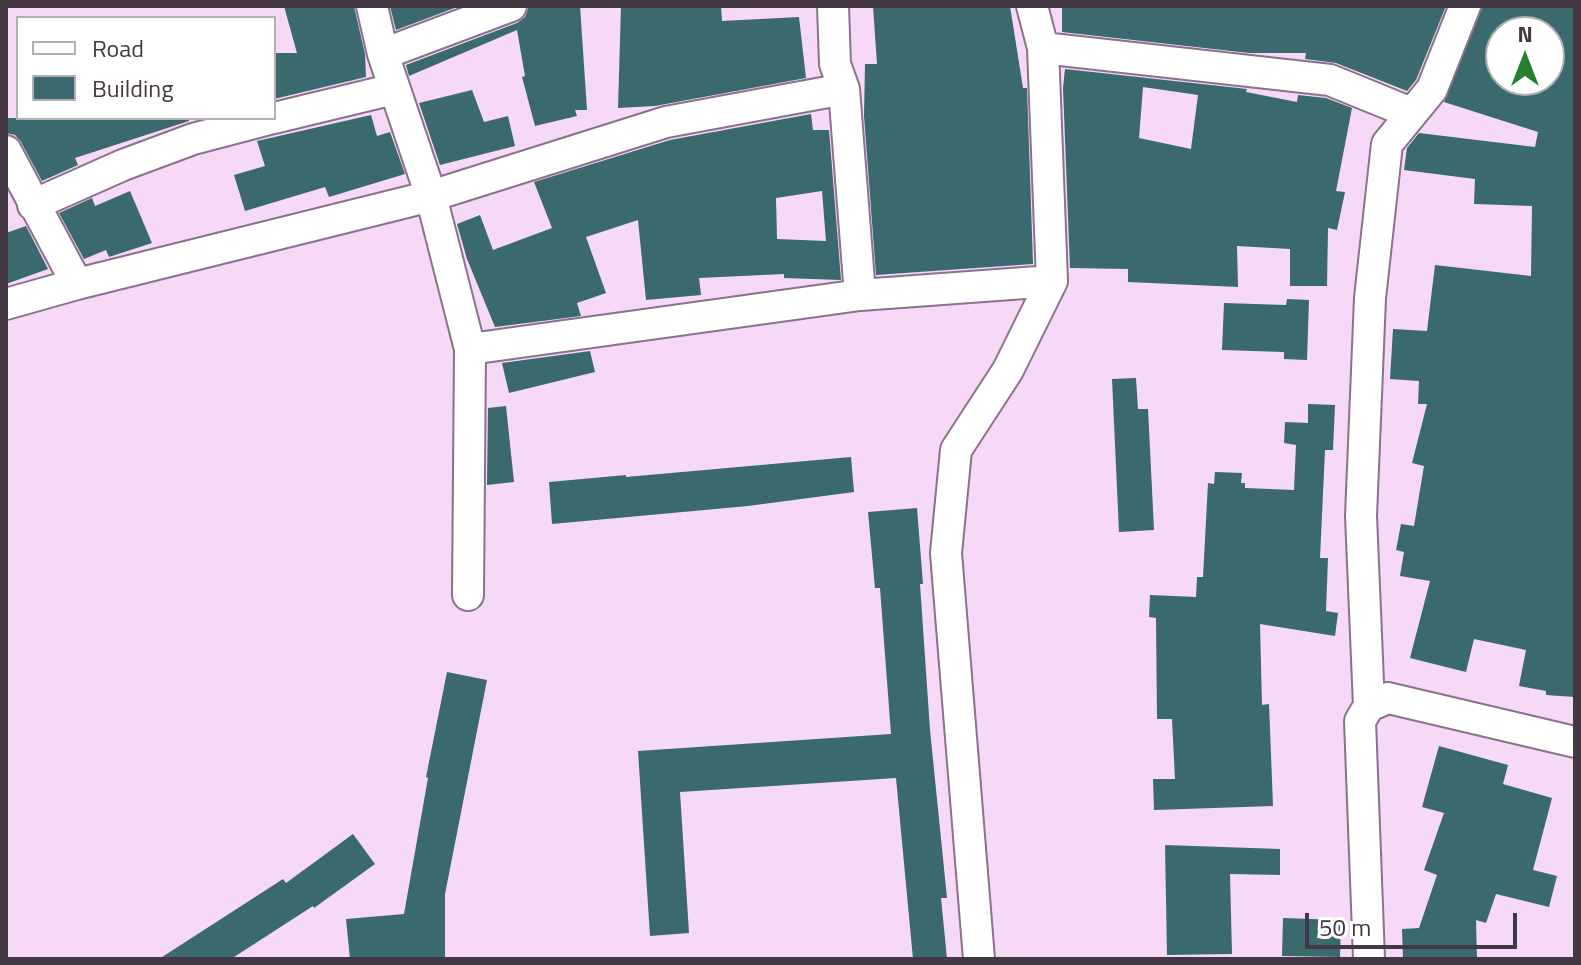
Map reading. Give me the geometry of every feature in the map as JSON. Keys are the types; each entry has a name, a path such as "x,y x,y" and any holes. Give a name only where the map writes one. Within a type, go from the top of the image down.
{"street":[{"path":"372,6 383,54 431,196 470,349 468,595"},
{"path":"383,54 511,6"},
{"path":"833,6 835,64 844,89 860,295"},
{"path":"979,959 946,553 956,450 1008,370 1052,281 1043,48 1032,6"},
{"path":"1369,959 1360,721 1369,706 1361,516 1370,298 1387,144 1432,89 1465,6"},
{"path":"1043,48 1330,80 1411,113"},
{"path":"276,118 394,89"},
{"path":"6,304 431,196 666,122 844,89"},
{"path":"33,205 123,165 193,139 266,120"},
{"path":"6,151 77,284"},
{"path":"470,349 860,295 1052,281"},
{"path":"1369,706 1388,698 1575,742"}],"building":[{"path":"284,6 354,6 365,54 366,77 276,99 276,53 297,53"},
{"path":"390,6 460,6 396,30"},
{"path":"529,6 580,6 587,110 575,110 577,116 535,126 522,77 525,76 517,30 409,76 406,65 517,23 525,17"},
{"path":"621,6 721,6 722,21 799,17 806,78 655,106 618,108"},
{"path":"873,6 1010,6 1023,88 1027,88 1033,264 876,275 864,116 865,64 877,64"},
{"path":"1062,6 1446,6 1416,80 1407,91 1336,63 1305,59 1306,53 1249,53 1062,32"},
{"path":"1483,6 1575,6 1575,697 1546,695 1546,691 1519,686 1526,650 1474,639 1466,672 1410,658 1430,581 1400,576 1404,552 1396,550 1401,524 1414,526 1424,466 1412,463 1427,404 1418,404 1419,381 1390,379 1393,329 1427,331 1435,265 1531,276 1532,206 1474,204 1475,179 1404,170 1407,148 1419,133 1535,147 1538,132 1444,102"},
{"path":"1065,69 1247,89 1246,92 1297,102 1298,95 1326,98 1352,108 1336,191 1345,192 1337,230 1328,228 1327,286 1290,286 1290,249 1237,246 1238,287 1128,282 1128,269 1070,268 1063,88","holes":["1143,87 1198,95 1191,149 1139,138"]},
{"path":"472,90 484,122 508,116 515,146 440,165 419,103"},
{"path":"811,114 813,130 829,130 841,280 784,278 784,274 699,278 701,295 646,300 638,220 586,237 606,293 577,303 581,316 495,327 467,259 457,224 480,215 493,250 552,228 534,182 670,140","holes":["822,191 826,241 777,239 776,198"]},
{"path":"371,115 377,136 390,132 405,174 329,197 325,187 245,211 234,175 265,166 257,141"},
{"path":"6,118 189,120 75,158 78,165 42,181 21,142 15,135 6,133"},
{"path":"130,191 152,243 109,257 106,250 84,259 59,213 92,198 95,206"},
{"path":"26,226 48,269 6,284 6,233"},
{"path":"1287,299 1309,300 1307,360 1284,359 1284,352 1222,350 1224,303 1286,305"},
{"path":"590,351 595,372 509,393 502,363"},
{"path":"1136,378 1138,409 1148,409 1154,530 1119,532 1112,379"},
{"path":"1308,404 1335,405 1333,450 1325,450 1320,558 1328,558 1326,611 1338,613 1335,636 1260,624 1262,705 1269,704 1273,806 1154,810 1153,779 1175,779 1172,719 1157,719 1156,618 1149,617 1150,595 1196,597 1197,577 1203,577 1208,483 1214,484 1215,472 1242,473 1241,483 1245,483 1245,488 1294,490 1296,445 1284,443 1285,422 1308,423"},
{"path":"506,406 514,482 487,485 488,408"},
{"path":"851,457 854,492 748,506 552,524 549,482"},
{"path":"917,508 930,730 947,898 941,898 947,959 913,959 896,778 680,792 689,933 650,936 638,751 891,734 880,588 875,588 868,512"},
{"path":"447,672 487,680 445,894 445,959 350,959 346,919 404,914"},
{"path":"1439,746 1508,765 1503,784 1552,798 1533,870 1557,876 1549,907 1496,894 1486,923 1476,920 1477,959 1403,959 1402,929 1419,928 1437,875 1424,870 1444,813 1422,807"},
{"path":"353,834 375,864 314,908 231,959 159,959 283,879 286,883"},
{"path":"1165,845 1280,849 1280,875 1230,874 1232,954 1167,955"},
{"path":"1283,918 1341,920 1340,957 1282,956"}]}
